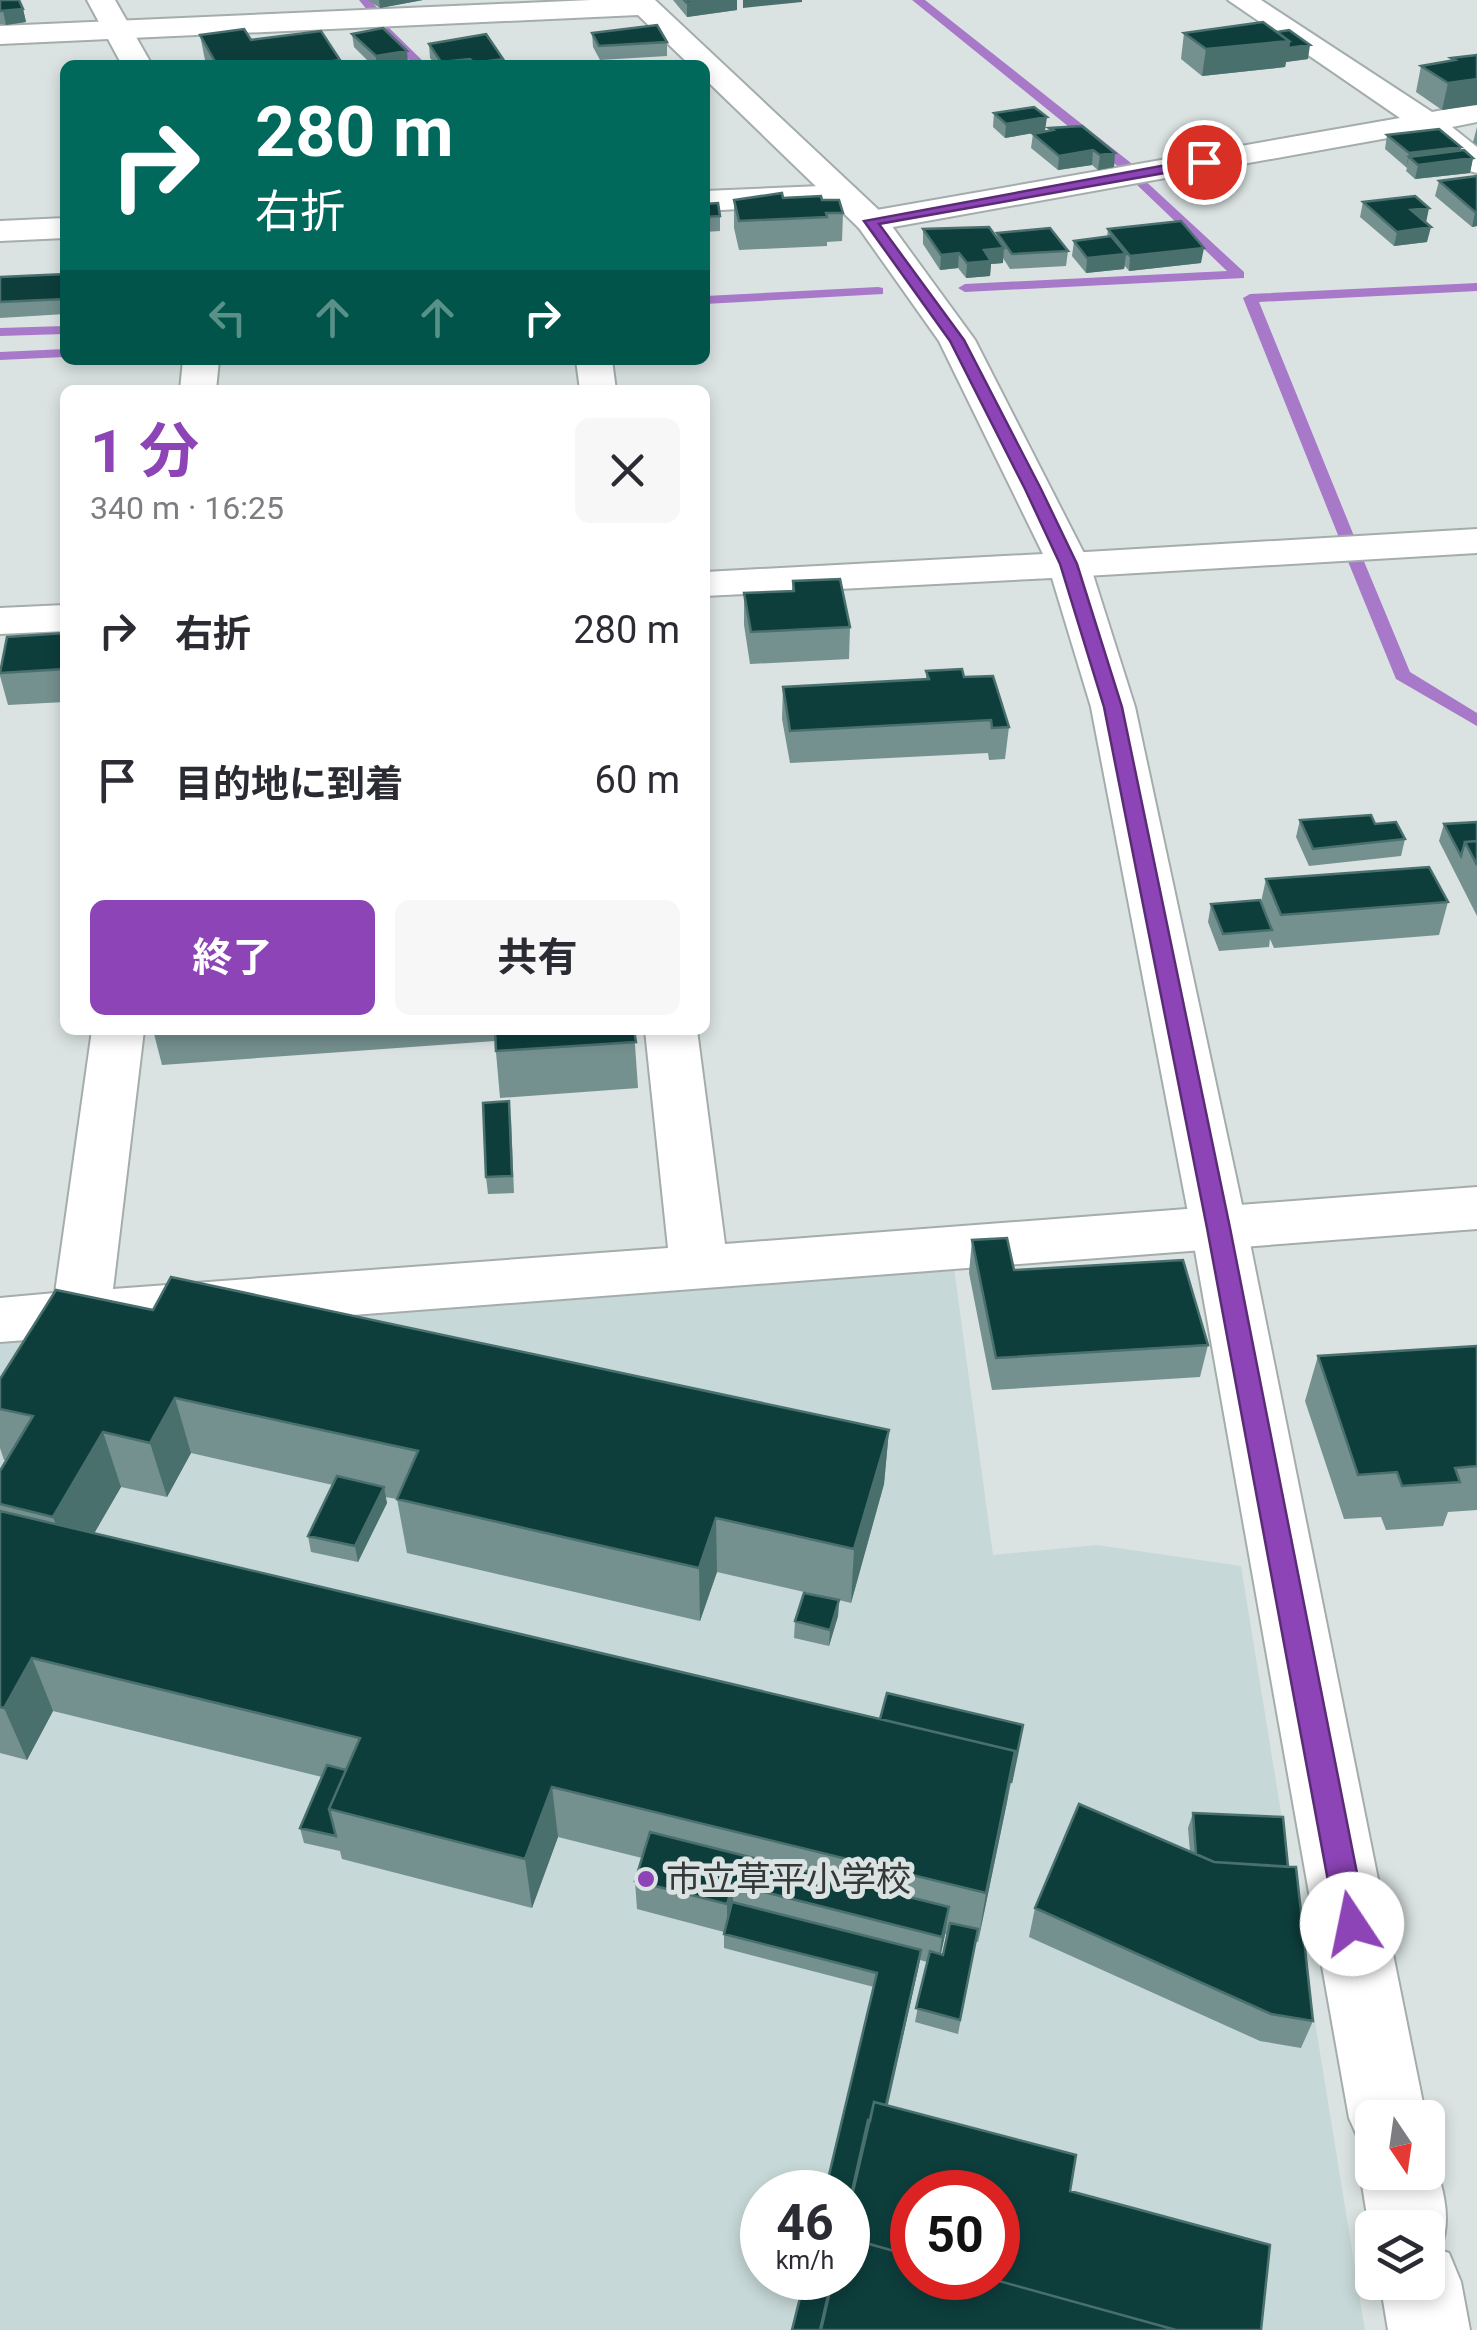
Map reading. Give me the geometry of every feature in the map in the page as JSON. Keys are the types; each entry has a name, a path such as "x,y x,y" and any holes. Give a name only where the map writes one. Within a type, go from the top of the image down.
{"street":[{"path":"101,0 134,60"},
{"path":"1242,0 1427,122 1477,163"},
{"path":"0,35 642,3 702,60"},
{"path":"710,68 857,208 957,340 1069,564 1113,707 1219,1228 1385,2100"},
{"path":"710,201 857,208 1477,113"},
{"path":"0,231 60,228"},
{"path":"710,584 1477,541"},
{"path":"0,621 60,618"},
{"path":"81,1314 117,1035"},
{"path":"673,1035 700,1267"},
{"path":"0,1320 1477,1208"},
{"path":"1423,2300 1429,2330"}],"shaded area":[{"name":"市立草平小学校","path":"954,1268 993,1555 1097,1545 1241,1566 1355,2268 1355,2300 1360,2300 1365,2330 0,2330 0,1340"}],"building":[{"path":"0,0 19,0 23,9 0,11"},
{"path":"1263,22 1289,41 1206,49 1184,33"},
{"path":"657,25 667,42 599,46 592,33"},
{"path":"383,28 407,51 376,56 352,34"},
{"path":"244,29 251,40 321,31 340,60 214,60 200,35"},
{"path":"1289,30 1310,45 1288,48 1289,41 1277,32"},
{"path":"486,34 503,59 440,60 429,44"},
{"path":"1477,55 1477,79 1448,83 1421,66 1455,60 1451,58"},
{"path":"1034,107 1047,117 1006,124 994,113"},
{"path":"1082,126 1115,153 1100,155 1093,150 1059,156 1033,134 1053,130 1049,128"},
{"path":"1439,129 1461,147 1409,153 1387,135"},
{"path":"1464,150 1473,158 1418,165 1409,157"},
{"path":"1477,176 1477,212 1439,181"},
{"path":"782,193 783,198 821,196 822,200 839,200 843,213 739,221 734,200"},
{"path":"1415,196 1429,208 1411,210 1431,227 1397,232 1363,202"},
{"path":"718,203 720,216 710,217 710,204"},
{"path":"1181,221 1204,248 1130,256 1108,229"},
{"path":"989,227 1004,248 984,250 991,261 967,263 959,253 941,255 923,229"},
{"path":"1050,228 1068,251 1012,254 997,233"},
{"path":"1111,236 1126,254 1087,258 1074,241"},
{"path":"60,274 60,299 0,302 0,277"},
{"path":"840,579 850,627 751,632 744,593 794,591 793,581"},
{"path":"60,633 60,669 0,673 7,637"},
{"path":"962,669 964,677 993,676 1009,727 992,728 991,720 790,731 783,687 929,679 926,671"},
{"path":"1371,815 1375,824 1396,822 1405,839 1313,849 1300,820"},
{"path":"1477,822 1477,841 1465,842 1461,856 1444,824"},
{"path":"1477,841 1477,865 1465,842"},
{"path":"1429,867 1448,902 1281,915 1266,879"},
{"path":"1260,900 1272,930 1223,934 1211,904"},
{"path":"495,1035 635,1035 636,1042 496,1051"},
{"path":"509,1101 512,1176 486,1177 483,1103"},
{"path":"1007,1238 1014,1270 1183,1260 1208,1345 996,1358 972,1240"},
{"path":"171,1277 889,1430 854,1549 716,1518 699,1568 397,1499 418,1451 175,1398 150,1443 103,1432 53,1517 0,1504 0,1471 33,1416 0,1409 0,1379 56,1290 153,1310"},
{"path":"1477,1346 1477,1466 1455,1468 1460,1482 1402,1486 1397,1472 1358,1475 1318,1356"},
{"path":"337,1476 384,1487 355,1546 308,1536"},
{"path":"0,1511 1015,1751 986,1893 552,1787 525,1859 329,1809 360,1738 32,1658 4,1708 0,1707"},
{"path":"804,1593 839,1600 830,1630 795,1621"},
{"path":"887,1693 1023,1725 1011,1783 1015,1751 880,1719"},
{"path":"327,1765 346,1770 329,1809 336,1836 300,1828"},
{"path":"1079,1804 1214,1862 1296,1867 1313,2021 1271,2014 1035,1908"},
{"path":"1193,1813 1283,1817 1288,1867 1214,1862 1196,1854"},
{"path":"650,1832 949,1907 942,1937 733,1884 727,1904 635,1881"},
{"path":"732,1902 921,1950 886,2105 874,2102 857,2170 830,2170 877,1973 724,1934"},
{"path":"950,1923 978,1929 960,2020 916,2008 930,1951 943,1955"},
{"path":"874,2102 1076,2155 1070,2191 1270,2245 1261,2330 1176,2330 1020,2287 1020,2170 890,2170 890,2250 870,2244 870,2170 858,2170"},
{"path":"870,2244 890,2250 890,2300 1020,2300 1020,2287 1176,2330 821,2330 828,2300 870,2300"},
{"path":"800,2300 827,2300 820,2330 792,2330"}],"waterway":[{"path":"365,0 372,9"},
{"path":"918,0 1126,166"},
{"path":"380,25 416,60"},
{"path":"965,288 1239,275 1140,180"},
{"path":"1346,536 1250,298 1477,287"},
{"path":"710,300 878,291"},
{"path":"0,332 60,330"},
{"path":"0,356 60,353"},
{"path":"1355,559 1402,675 1477,721"}],"place":[{"name":"市立草平小学校","path":"646,1879"}],"route":[{"path":"1204,162 870,221 957,340 1033,489 1069,564 1113,707 1219,1228 1352,1924"}]}
